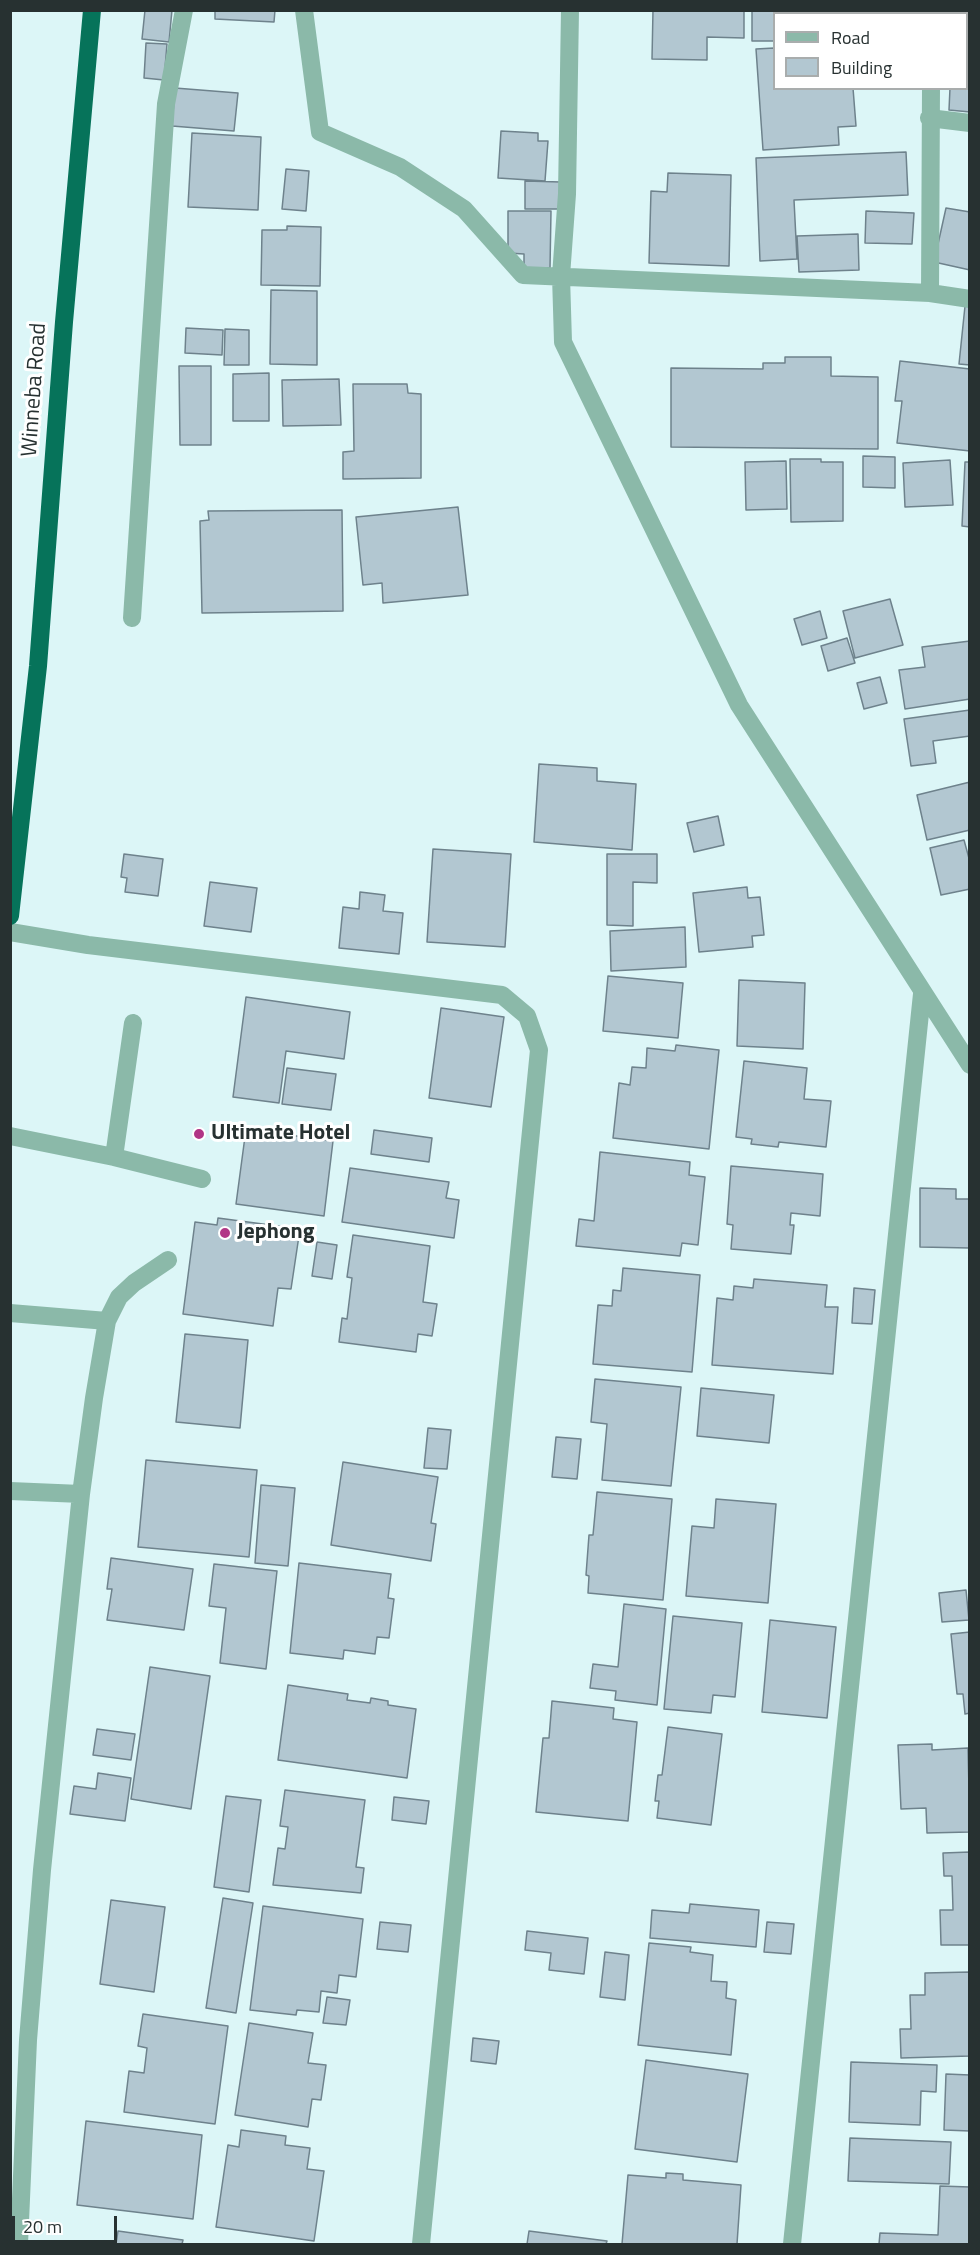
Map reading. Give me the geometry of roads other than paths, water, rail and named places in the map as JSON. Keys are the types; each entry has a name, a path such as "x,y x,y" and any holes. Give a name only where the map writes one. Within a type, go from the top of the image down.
{"highway":[{"name":"Winneba Road","path":"10,916 38,666 64,322 92,10"}],"street":[{"path":"132,618 166,104 184,10"},
{"path":"304,10 320,132 400,167 464,209 524,275 930,293 969,299"},
{"path":"570,10 567,194 561,276 562,342 740,705 969,1065"},
{"path":"930,293 931,90"},
{"path":"929,118 969,123"},
{"path":"10,932 88,945 502,995 528,1016 538,1050 421,2244"},
{"path":"792,2244 922,994"},
{"path":"114,1157 133,1023"},
{"path":"10,1136 114,1157 202,1179"},
{"path":"19,2244 28,2040 38,1915 81,1494 94,1398 107,1322 119,1297 134,1283 168,1260"},
{"path":"10,1313 107,1322"},
{"path":"10,1491 81,1494"}],"place":[{"name":"Ultimate Hotel","path":"199,1134"},
{"name":"Jephong","path":"225,1233"}]}
